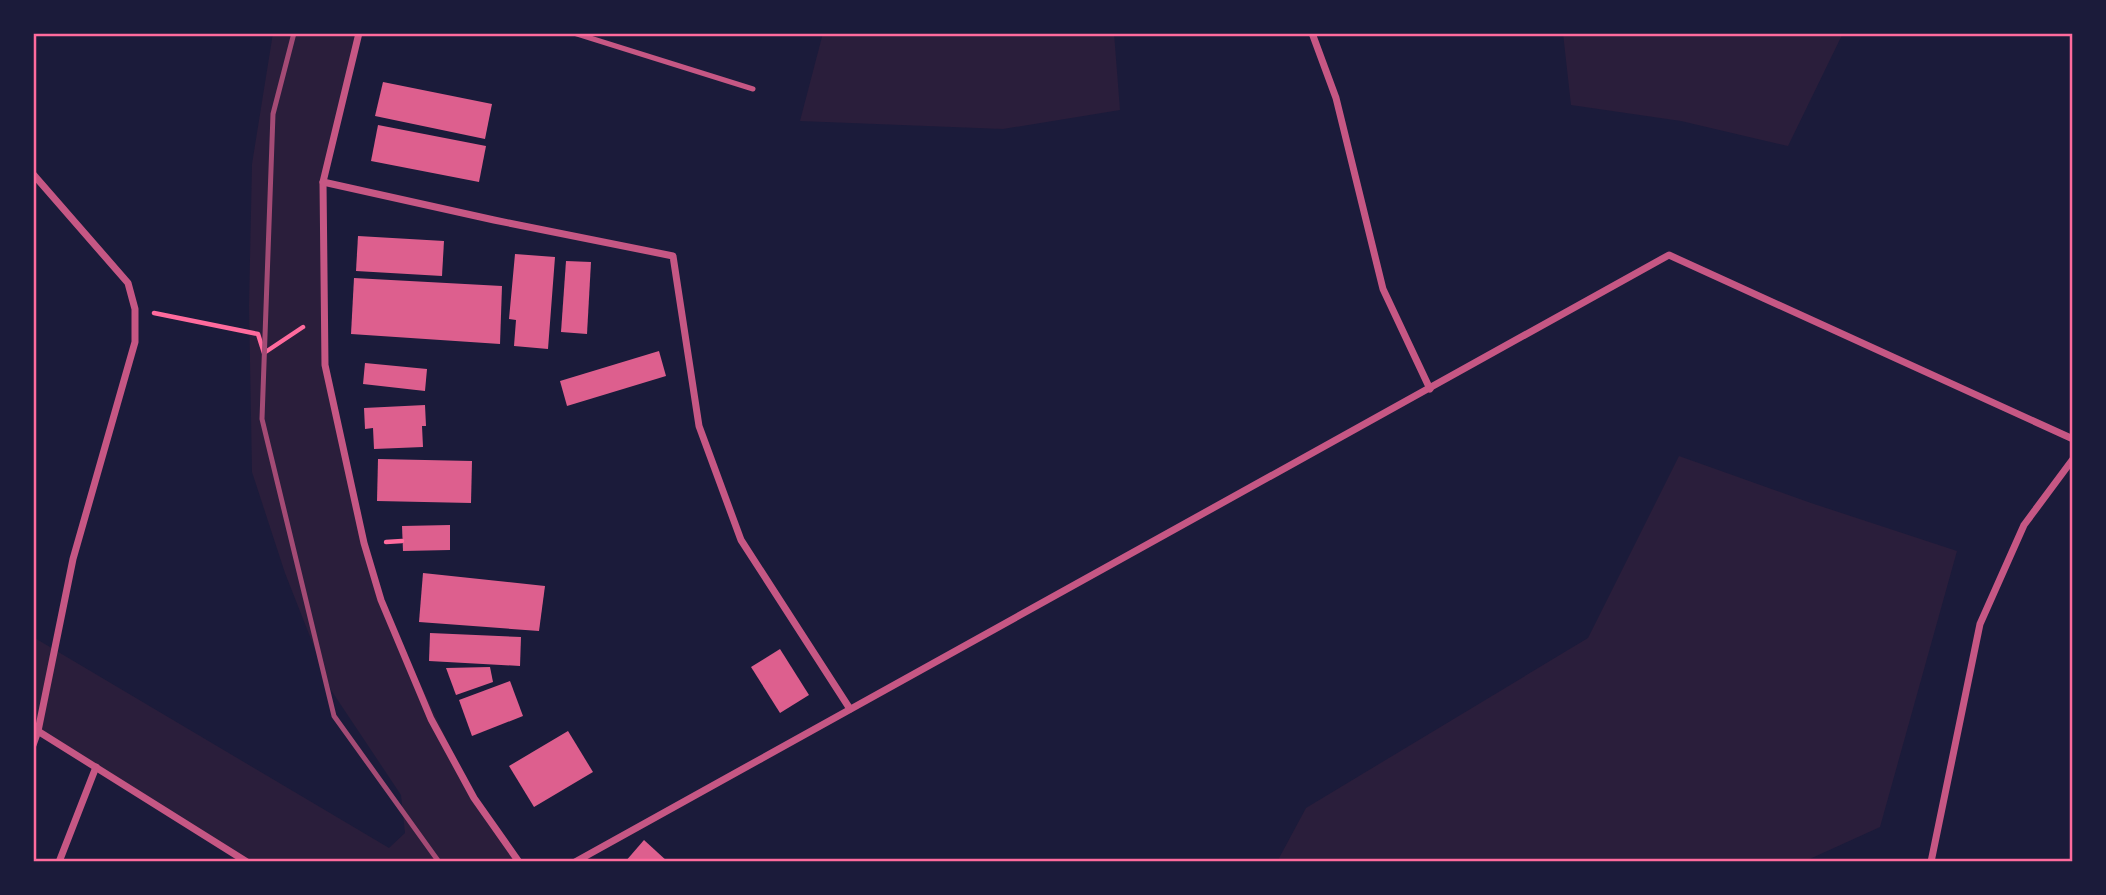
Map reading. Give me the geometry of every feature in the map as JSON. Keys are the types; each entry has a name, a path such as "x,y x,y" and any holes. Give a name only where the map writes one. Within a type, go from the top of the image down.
{"street":[{"path":"359,33 323,182 325,365 365,543 381,600 431,719 474,798 519,862"},
{"path":"1312,33 1336,98 1383,289 1430,389"},
{"path":"33,174 128,283 135,309 135,342 73,559 33,745"},
{"path":"323,182 673,256 699,426 741,540 850,709"},
{"path":"575,862 1669,255 2073,439"},
{"path":"1931,862 1980,624 2024,525 2073,459"},
{"path":"36,730 247,862"},
{"path":"59,862 96,767"}],"lane":[{"path":"574,33 753,89"}],"path":[{"path":"135,309 258,334 264,354 324,313"}],"shaded area":[{"path":"273,33 360,33 323,182 325,365 381,600 474,798 519,862 247,862 33,728 33,637 389,848 405,833 401,795 331,690 285,573 252,472 249,306 252,164"},
{"path":"823,33 1114,33 1120,110 1003,129 800,121"},
{"path":"1563,33 1843,33 1788,146 1681,121 1571,105"},
{"path":"1679,456 1957,551 1880,827 1803,862 1277,862 1306,808 1588,638"}],"building":[{"path":"383,82 492,104 485,139 375,116"},
{"path":"378,125 486,146 479,182 371,161"},
{"path":"358,236 444,241 442,276 356,271"},
{"path":"515,254 555,257 548,349 514,346 516,320 509,319"},
{"path":"566,261 591,262 587,334 561,332"},
{"path":"354,278 502,286 500,344 351,334"},
{"path":"659,351 666,376 567,406 560,381"},
{"path":"365,363 427,369 425,391 363,384"},
{"path":"425,405 423,447 374,449 373,428 365,429 364,408"},
{"path":"378,459 472,461 471,503 377,501"},
{"path":"450,525 450,550 403,551 402,526"},
{"path":"423,573 545,586 539,631 419,622"},
{"path":"430,633 521,637 520,666 429,661"},
{"path":"780,649 809,695 780,713 751,667"},
{"path":"490,667 493,682 456,695 446,668"},
{"path":"510,681 523,716 472,736 459,700"},
{"path":"568,731 593,772 534,807 509,766"},
{"path":"644,840 668,862 625,862"}],"railway":[{"path":"294,33 273,114 262,419 334,716 439,862"}]}
